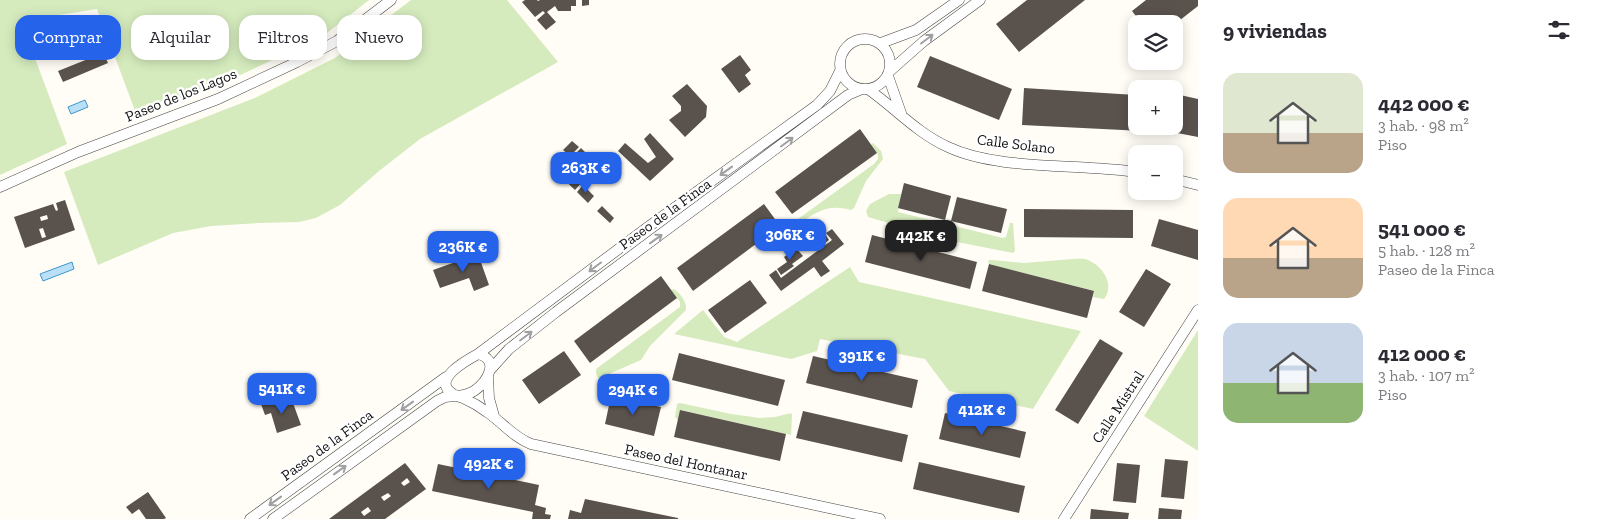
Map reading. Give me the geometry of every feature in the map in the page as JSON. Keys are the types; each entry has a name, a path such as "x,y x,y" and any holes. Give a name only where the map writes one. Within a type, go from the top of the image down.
{"street":[{"name":"Paseo de los Lagos","path":"0,188 78,152 218,99 298,62 337,41 391,0"},
{"path":"881,43 916,30 959,0"},
{"path":"902,116 889,73 891,60 888,51 881,43 869,38 856,39 846,47 840,58 840,71 845,80 852,86 865,89 880,85 889,73 924,41 980,0"},
{"name":"Paseo de la Finca","path":"250,519 817,105 830,91 840,71"},
{"name":"Paseo de la Finca","path":"273,519 437,401 447,396 457,396 474,391 508,349 848,95 865,89"},
{"name":"Calle Solano","path":"865,89 885,101 934,140 959,151 1011,162 1099,167 1128,171"},
{"path":"1183,181 1198,185"},
{"name":"Calle Mistral","path":"1064,519 1198,310"},
{"path":"478,354 488,359 489,398 494,416"},
{"path":"446,377 447,389 457,396"},
{"name":"Paseo del Hontanar","path":"457,396 476,404 494,416 521,440 531,444 880,519"}],"green space":[{"path":"0,0 369,0 350,15 337,15 337,25 327,33 327,15 239,15 239,60 272,60 208,90 137,116 116,60 121,60 121,15 99,15 97,9 59,15 15,15 15,60 36,60 67,144 0,175"},
{"path":"411,0 507,0 558,62 420,139 340,205 316,218 299,222 211,226 173,233 98,265 64,172 257,97 337,56 337,60 422,60 422,15 391,15"},
{"path":"873,143 881,151 883,159 866,181 854,208 851,210 835,208 821,210 793,226 791,224 874,164 878,159 878,155 871,144"},
{"path":"889,194 901,194 898,212 1003,238 1006,237 1010,223 1013,223 1015,251 1013,253 947,240 868,217 866,211 870,204"},
{"path":"1073,259 1088,260 1103,272 1108,282 1107,294 1104,299 1093,297 1094,291 988,263 989,260 1024,263"},
{"path":"850,267 859,282 1081,331 1033,409 949,391 925,359 820,339 817,351 791,359 674,334 703,310 724,337 737,342"},
{"path":"673,289 682,298 686,310 650,346 641,360 611,373 603,380 599,379 596,369 680,307 680,302 671,290"},
{"path":"1198,330 1198,451 1144,416"},
{"path":"677,404 760,418 791,413 791,435 681,410 678,420 675,417"}],"water":[{"path":"85,100 88,107 71,114 68,107"},
{"path":"72,262 74,269 43,281 40,274"}],"building":[{"path":"525,0 576,0 576,6 571,6 571,11 558,11 555,6 547,12 556,22 546,30 537,20 545,13 543,11 535,17 522,2"},
{"path":"582,0 589,0 589,5 582,6"},
{"path":"1027,0 1085,0 1019,52 996,24"},
{"path":"1146,0 1198,0 1198,6 1183,18 1183,15 1135,15 1132,11"},
{"path":"740,55 751,70 745,75 751,84 739,93 721,69"},
{"path":"930,56 1012,89 999,120 917,87"},
{"path":"86,60 107,60 108,63 63,82 58,71"},
{"path":"687,84 707,106 706,117 685,137 669,120 681,111 681,106 672,96"},
{"path":"1024,88 1128,94 1128,130 1022,125"},
{"path":"1183,96 1198,99 1198,137 1183,134"},
{"path":"860,129 877,153 792,214 775,192"},
{"path":"650,133 674,159 650,181 618,151 625,143 648,163 656,157 644,139"},
{"path":"572,141 579,147 570,156 563,150"},
{"path":"581,148 592,159 576,176 582,182 575,190 557,173"},
{"path":"595,163 603,170 599,176 590,168"},
{"path":"904,183 951,196 945,220 898,208"},
{"path":"583,185 594,196 588,203 577,192"},
{"path":"957,197 1007,209 1001,233 951,221"},
{"path":"65,200 75,230 25,248 14,217 53,204 56,211 58,210 56,203","holes":["47,215 48,219 41,221 40,217","43,228 46,237 42,238 39,229"]},
{"path":"764,204 780,226 693,291 677,268"},
{"path":"602,206 614,218 610,223 597,211"},
{"path":"1024,209 1133,210 1133,238 1024,237"},
{"path":"1159,219 1198,230 1198,260 1151,246"},
{"path":"832,229 844,244 822,261 830,271 821,277 814,267 781,291 769,275 776,270 781,278 832,240 826,233"},
{"path":"825,234 829,240 818,248 814,243"},
{"path":"872,235 977,262 970,289 865,262"},
{"path":"810,238 813,243 805,249 801,244"},
{"path":"796,248 803,256 792,264 794,266 781,275 777,269 787,262 784,257"},
{"path":"478,254 489,285 474,291 469,278 440,288 433,270"},
{"path":"989,264 1094,291 1087,318 982,291"},
{"path":"1146,269 1171,284 1144,327 1119,312"},
{"path":"661,276 677,298 590,363 574,341"},
{"path":"750,280 767,303 725,333 708,310"},
{"path":"1100,339 1123,353 1078,424 1055,410"},
{"path":"564,351 581,375 539,404 522,380"},
{"path":"679,353 785,380 778,406 672,380"},
{"path":"813,356 918,380 912,408 806,383"},
{"path":"611,396 661,407 654,436 605,424"},
{"path":"279,398 282,407 293,403 301,425 277,433 271,413 265,415 261,404"},
{"path":"680,410 786,434 780,461 674,437"},
{"path":"803,411 908,435 902,462 796,438"},
{"path":"945,413 1026,432 1020,458 939,439"},
{"path":"1165,459 1188,461 1184,499 1161,497"},
{"path":"919,462 1025,486 1019,513 913,489"},
{"path":"405,463 426,489 385,519 329,519","holes":["407,478 410,482 404,486 401,483","388,493 391,496 384,501 381,497","368,507 371,511 364,516 361,512"]},
{"path":"1117,463 1140,465 1136,503 1113,501"},
{"path":"438,464 539,485 535,505 546,508 545,514 551,515 550,519 532,519 533,512 432,491"},
{"path":"148,492 166,518 146,519 139,509 132,514 126,507"},
{"path":"585,499 678,519 568,519 570,510 581,513"},
{"path":"1159,508 1182,510 1181,519 1158,519"},
{"path":"1091,509 1129,513 1128,519 1090,519"}]}
